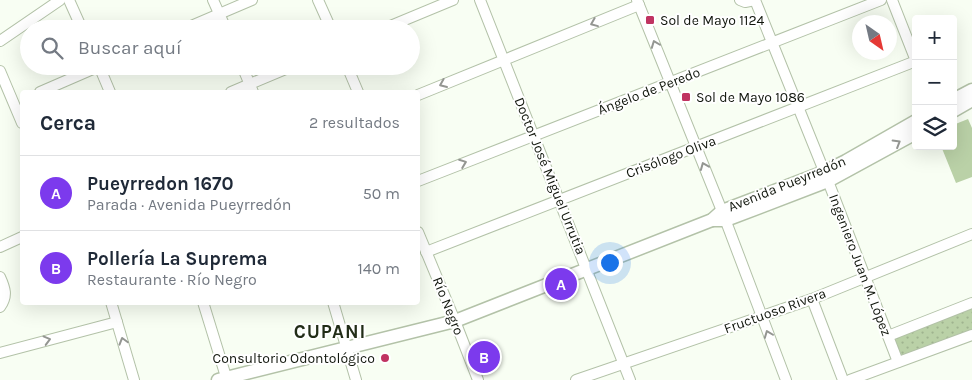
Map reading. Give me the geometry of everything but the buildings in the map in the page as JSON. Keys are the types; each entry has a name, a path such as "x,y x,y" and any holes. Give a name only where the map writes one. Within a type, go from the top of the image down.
{"main road":[{"path":"957,98 972,90"},
{"path":"957,109 972,100"},
{"name":"Avenida Pueyrredón","path":"826,177 846,161 912,123"},
{"name":"Avenida Pueyrredón","path":"224,379 455,321 826,177 912,134"}],"street":[{"path":"31,20 60,0"},
{"path":"69,0 78,20"},
{"path":"212,0 222,20"},
{"path":"205,20 252,0"},
{"path":"318,0 326,20"},
{"path":"405,20 453,0"},
{"name":"Doctor José Miguel Urrutia","path":"480,0 630,380"},
{"name":"Ingeniero Juan M. López","path":"740,0 745,2 755,0 898,362"},
{"name":"Ángelo de Peredo","path":"420,180 881,0"},
{"path":"892,0 916,60"},
{"path":"420,93 638,3 696,147 720,217 786,380"},
{"path":"0,41 20,27"},
{"name":"Crisólogo Oliva","path":"426,252 912,63"},
{"path":"0,72 18,102"},
{"path":"45,90 79,75"},
{"path":"103,75 109,90"},
{"path":"246,75 251,89 277,75"},
{"path":"350,75 357,90"},
{"name":"Fructuoso Rivera","path":"576,380 590,378 624,364 812,299 972,234"},
{"name":"Río Negro","path":"420,237 478,380"},
{"path":"0,247 20,238"},
{"path":"0,276 6,294 0,307"},
{"path":"812,299 843,380"},
{"path":"888,336 972,303"},
{"path":"112,305 134,380"},
{"path":"204,305 224,379"},
{"path":"334,305 356,380"},
{"path":"0,352 117,322"},
{"path":"850,380 972,335"}],"green space":[{"path":"968,119 972,128 972,177 956,183 943,150 957,150 957,123"},
{"path":"972,305 972,332 899,360 890,338"}],"place":[{"name":"Sol de Mayo 1124","path":"650,20"},
{"name":"Sol de Mayo 1086","path":"686,97"},
{"name":"Pueyrredon 1670","path":"561,284"},
{"name":"Pollería La Suprema","path":"484,357"},
{"name":"Consultorio Odontológico","path":"385,358"}],"district":[{"name":"CUPANI","path":"330,332"}]}
